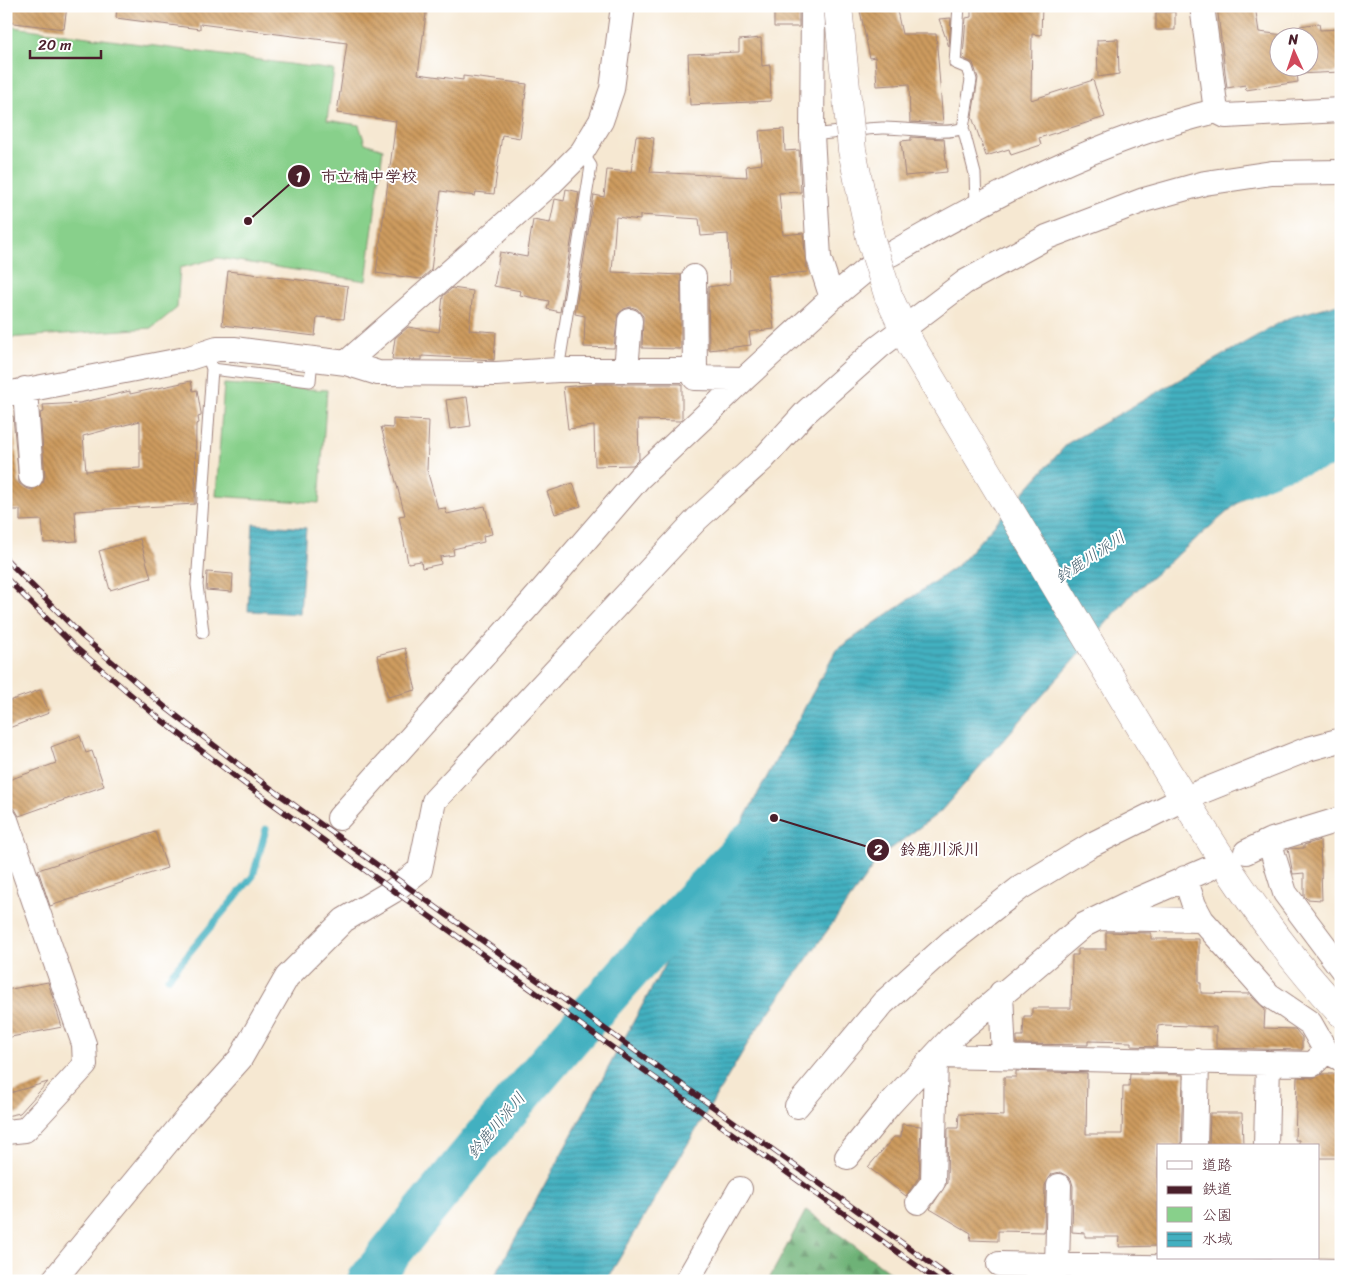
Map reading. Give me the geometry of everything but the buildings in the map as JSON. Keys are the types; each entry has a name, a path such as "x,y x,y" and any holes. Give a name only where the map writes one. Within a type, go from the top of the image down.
{"street":[{"path":"346,363 549,185 582,152 600,121 612,89 623,6"},
{"path":"813,6 812,135 819,258 832,298"},
{"path":"838,6 852,150 870,237 888,295 908,337 1180,794 1272,930 1341,1013"},
{"path":"1202,6 1216,111"},
{"path":"891,254 976,205 1062,164 1158,126 1216,111 1226,116 1341,110"},
{"path":"53,1281 182,1124 240,1059 287,977 344,920 393,891 420,870 434,801 697,519 763,459 806,412 879,347 908,337 965,282 1005,259 1047,237 1144,200 1205,183 1308,171 1341,172"},
{"path":"339,818 532,603 639,478 832,298 867,269"},
{"path":"694,277 695,378 744,380"},
{"path":"626,370 630,322"},
{"path":"31,476 16,392 186,359 209,361 217,349 234,348 346,363 378,373 496,374 558,370 695,370"},
{"path":"797,1106 883,1003 951,942 1020,888 1180,794 1299,752 1341,740"},
{"path":"1246,852 1341,818"},
{"path":"6,820 84,1044 86,1065 25,1130 6,1132"},
{"path":"1270,842 1285,893 1341,968"},
{"path":"848,1157 889,1105 950,1039 1001,993 1084,925 1208,869"},
{"path":"936,1056 1313,1064 1333,1055 1310,1023 1269,995 1202,920 1194,906 1186,878"},
{"path":"1097,918 1202,920"},
{"path":"1001,993 1004,1057"},
{"path":"918,1202 934,1182 936,1056"},
{"path":"1195,1144 1197,1061"},
{"path":"1266,1144 1268,1063"},
{"path":"1057,1266 1059,1186"},
{"path":"687,1281 740,1189"},
{"path":"999,1264 1057,1266 1191,1264 1264,1269 1341,1271"}],"lane":[{"path":"959,6 955,63 966,68 971,80 963,128 975,174 976,205"},
{"path":"812,135 880,128 911,128 953,132 963,128"},
{"path":"558,370 591,166 582,152"},
{"path":"203,632 197,585 209,361"}],"green space":[{"path":"6,26 334,70 327,120 359,125 365,143 383,149 366,281 218,258 180,268 177,308 152,328 6,338"},
{"path":"224,384 327,390 319,503 216,496"},
{"path":"806,1210 902,1281 768,1281"}],"water":[{"path":"1341,303 1341,414 1131,595 940,812 880,857 754,1033 606,1281 492,1281 836,650 958,565 1068,443 1288,318"},
{"path":"253,524 306,528 300,614 248,611"}],"waterway":[{"name":"鈴鹿川派川","path":"1235,479 1279,460 1341,443"},
{"path":"168,978 253,876 266,829"},
{"name":"鈴鹿川派川","path":"368,1281 553,1057 650,948 750,842"}],"railway":[{"path":"6,559 82,636 165,707 251,774 955,1281"},
{"path":"6,578 74,646 156,716 245,784 938,1281"}],"place":[{"name":"市立楠中学校","path":"248,221"},
{"name":"鈴鹿川派川","path":"774,818"}]}
